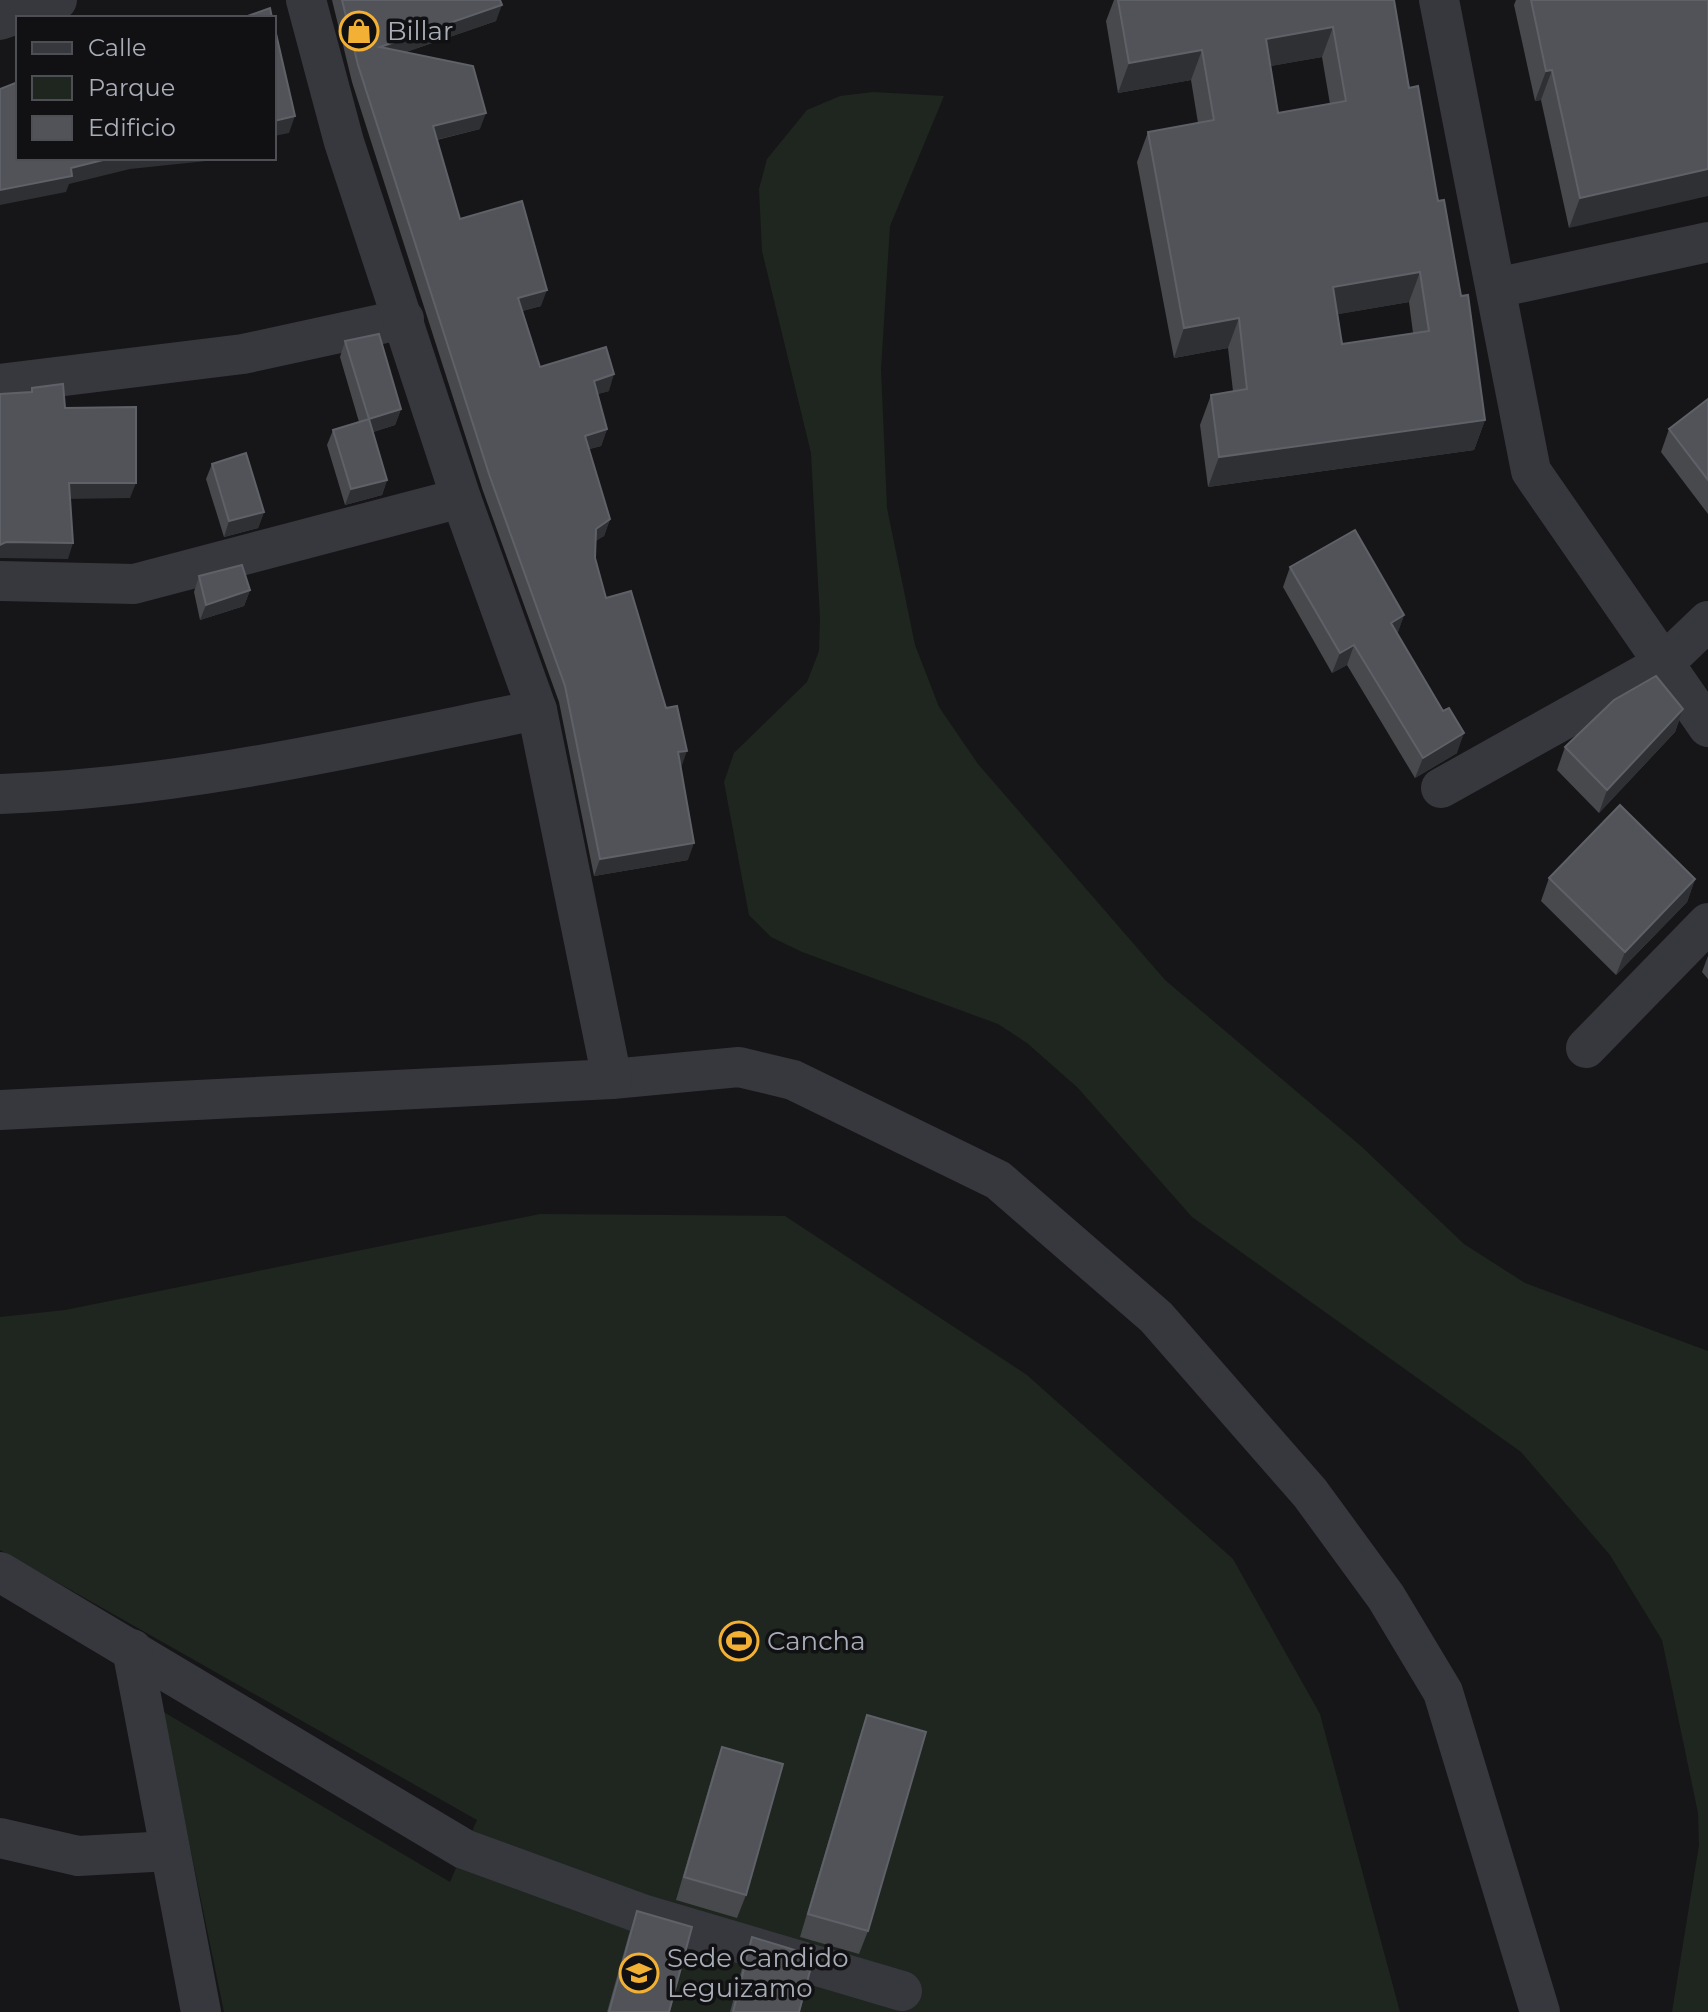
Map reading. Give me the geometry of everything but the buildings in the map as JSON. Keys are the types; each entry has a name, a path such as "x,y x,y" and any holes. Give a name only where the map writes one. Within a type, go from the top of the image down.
{"street":[{"path":"0,20 57,0"},
{"path":"306,0 344,142 461,498 537,710 612,1079"},
{"path":"1439,0 1531,471 1708,727"},
{"path":"1496,288 1708,242"},
{"path":"0,384 243,354 404,319"},
{"path":"0,581 134,584 461,498"},
{"path":"1441,788 1663,664 1708,621"},
{"path":"0,794 88,791 268,765 537,710"},
{"path":"1586,1048 1708,923"},
{"path":"0,1110 612,1079 739,1067 793,1080 998,1180 1156,1317 1310,1493 1386,1597 1443,1692 1540,2012"},
{"path":"0,1572 464,1849 645,1915 902,1991"},
{"path":"132,1649 201,2012"},
{"path":"0,1838 78,1856 170,1851"}],"green space":[{"path":"873,92 944,96 890,226 881,369 887,508 915,645 939,707 978,764 1165,980 1362,1147 1464,1244 1525,1283 1708,1351 1708,2012 1672,2012 1699,1845 1698,1813 1662,1640 1610,1555 1521,1452 1192,1217 1078,1088 1027,1043 998,1024 802,952 771,937 749,915 724,782 734,753 807,682 819,651 820,619 811,453 762,251 759,189 767,159 807,110 840,96"},
{"path":"540,1214 785,1216 1027,1375 1233,1559 1320,1714 1400,2012 224,2012 162,1711 450,1882 477,1820 0,1550 0,1317 65,1310"}],"place":[{"name":"Billar","path":"359,31"},
{"name":"Cancha","path":"739,1641"},
{"name":"Sede Candido Leguizamo","path":"639,1973"}]}
